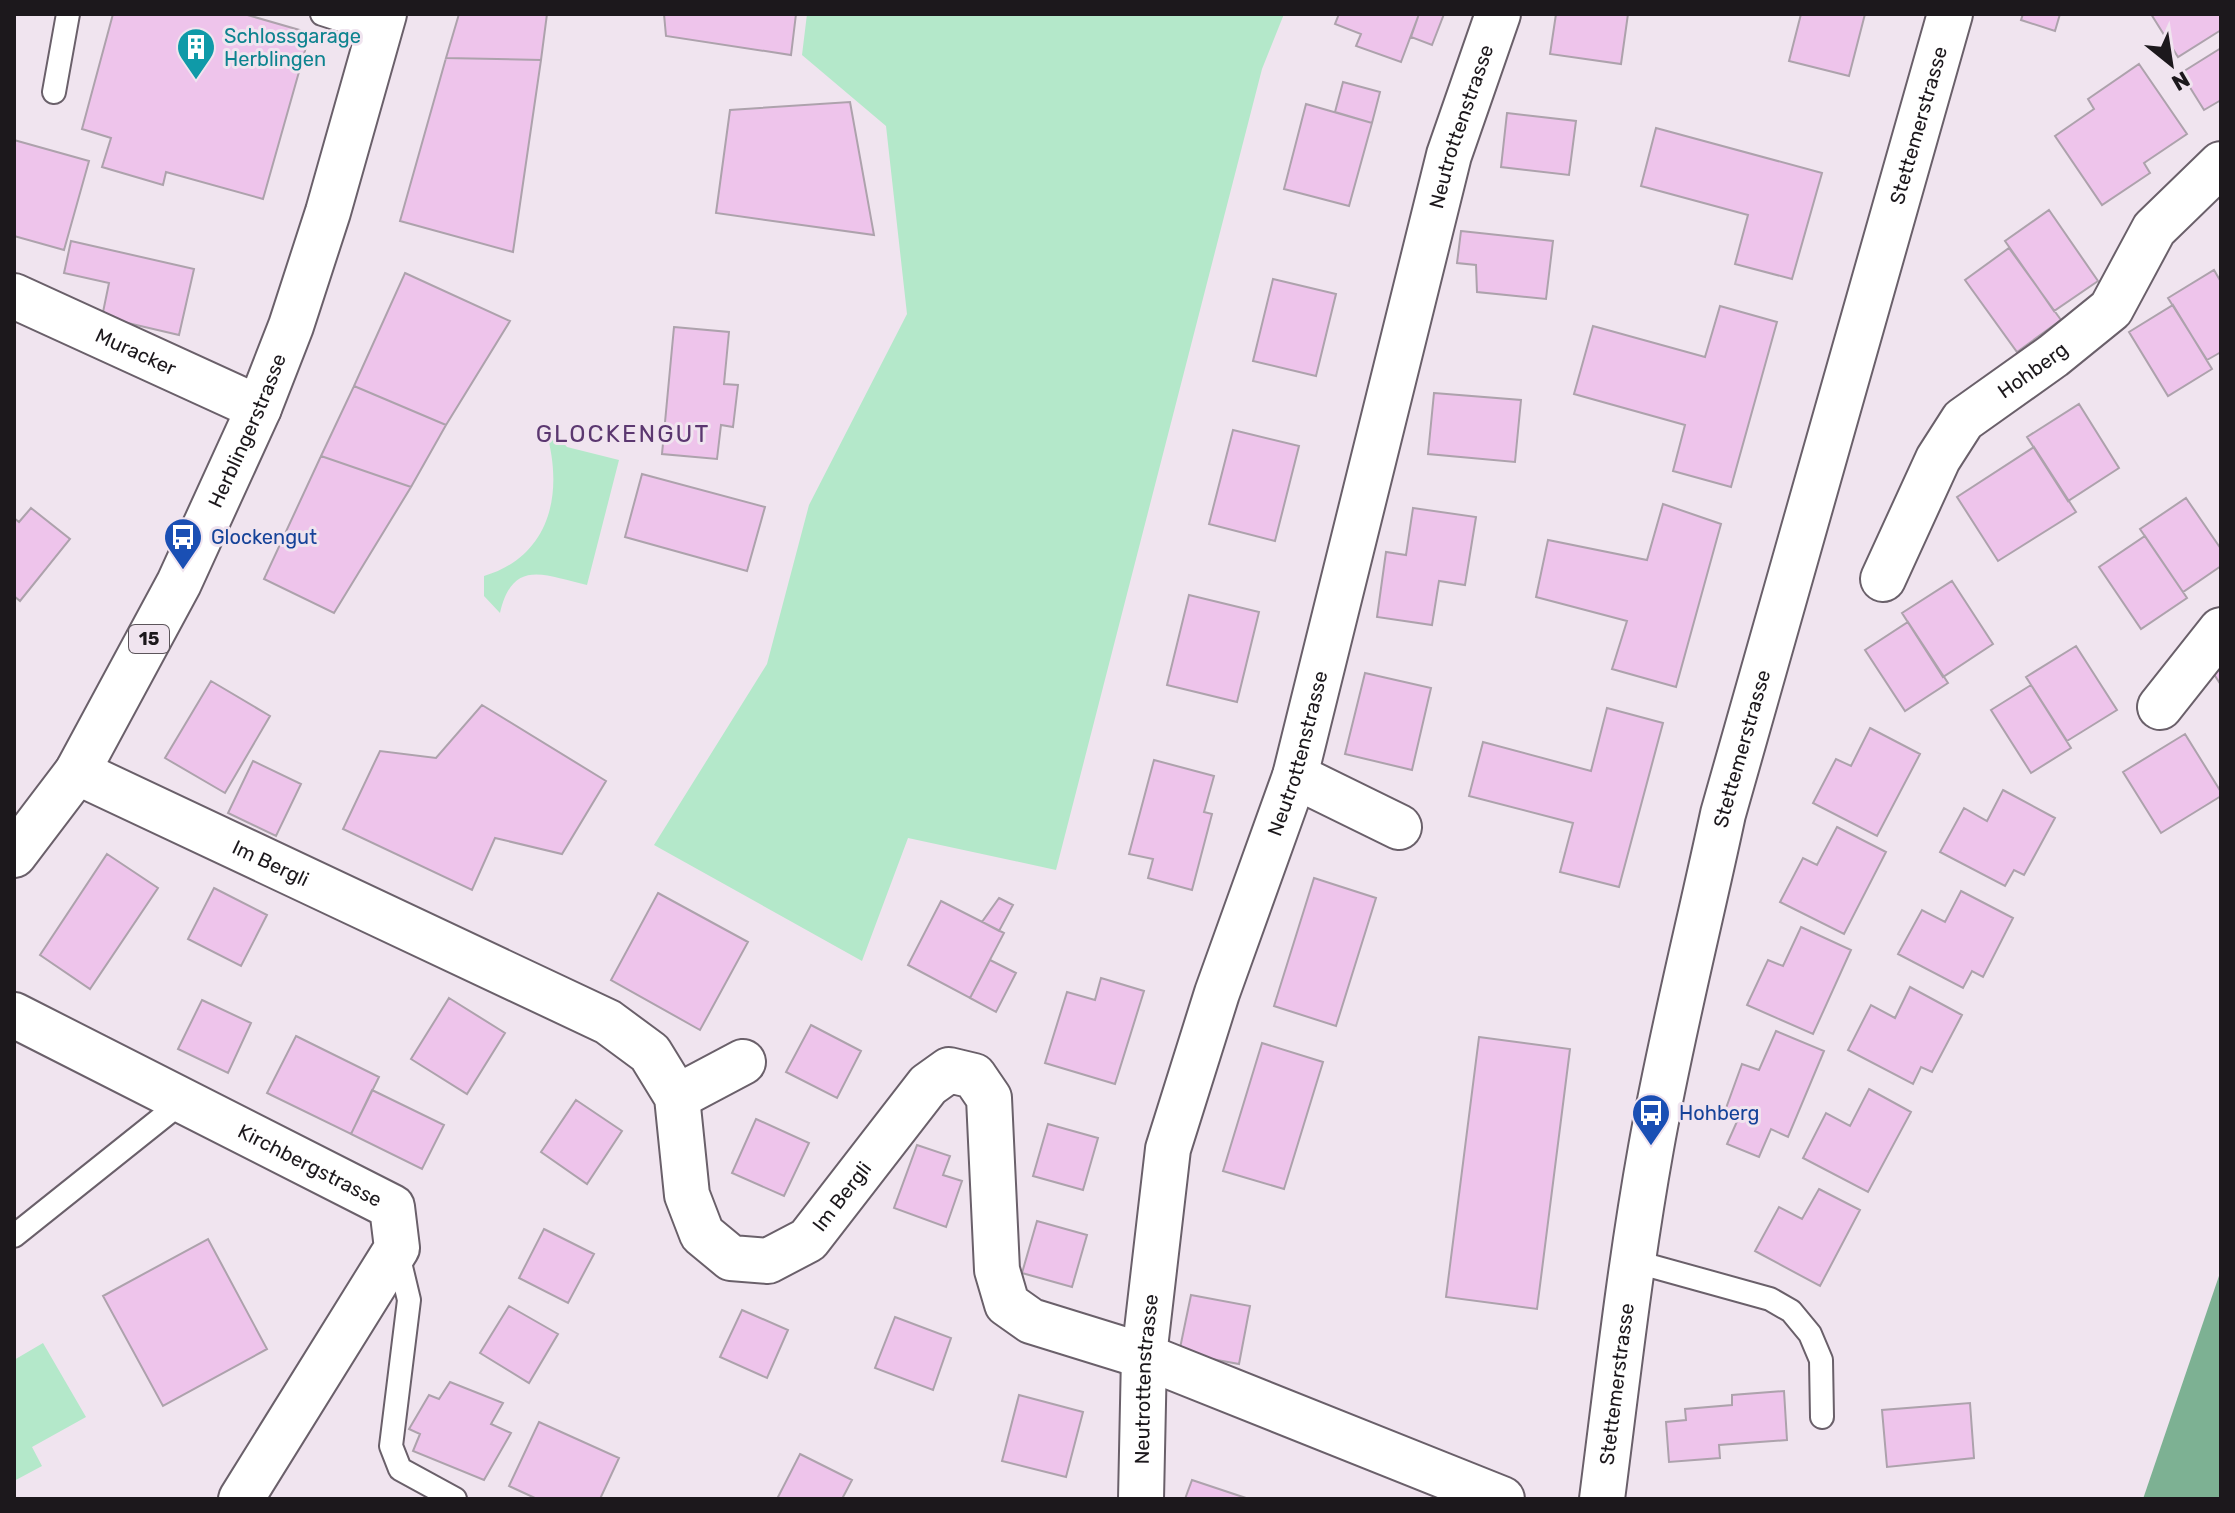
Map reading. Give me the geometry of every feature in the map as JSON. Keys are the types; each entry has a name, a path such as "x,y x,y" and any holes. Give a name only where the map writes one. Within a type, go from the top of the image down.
{"street":[{"name":"Neutrottenstrasse","path":"1141,1499 1144,1356 1168,1149 1217,993 1295,776 1449,155 1498,14"},
{"name":"Stettemerstrasse","path":"1602,1499 1651,1147 1685,975 1723,814 1950,14"},
{"name":"Herblingerstrasse","path":"14,855 77,772 179,583 259,408 301,298 382,24"},
{"name":"Hohberg","path":"1883,579 1938,459 1963,420 2053,356 2111,309 2154,229 2216,180"},
{"name":"Muracker","path":"14,296 259,408"},
{"path":"2160,707 2221,630"},
{"name":"Im Bergli","path":"77,772 608,1022 650,1053 677,1097 687,1195 702,1234 731,1258 768,1261 808,1240 928,1085 949,1070 974,1076 989,1098 997,1270 1007,1304 1031,1321 1144,1356 1502,1499"},
{"path":"1295,776 1399,827"},
{"name":"Kirchbergstrasse","path":"14,1015 392,1207 397,1248"},
{"path":"677,1097 743,1062"},
{"path":"241,1499 397,1248"}],"lane":[{"path":"54,92 68,14"},
{"path":"322,14 382,24"},
{"path":"14,1236 183,1101"},
{"path":"397,1248 409,1300 391,1446 400,1469 455,1499"},
{"path":"1633,1261 1770,1299 1791,1311 1810,1334 1821,1360 1822,1417"}],"green space":[{"path":"807,14 1284,14 1262,69 1056,870 908,838 862,961 654,845 767,664 809,505 907,314 886,126 802,55"},
{"path":"556,424 560,439 567,447 619,460 587,585 545,575 522,577 506,595 500,613 484,596 484,576 507,567 524,553 538,537 547,519 553,477 546,431"},
{"path":"2221,1270 2221,1499 2143,1499"},
{"path":"43,1343 86,1417 32,1447 42,1466 14,1481 14,1360"}],"building":[{"name":"Schlossgarage Herblingen","path":"113,14 244,14 310,33 263,199 166,172 163,185 102,167 111,138 82,129"},
{"path":"459,14 547,14 541,60 446,58"},
{"path":"664,14 796,14 791,55 666,36"},
{"path":"1339,14 1419,14 1401,62 1356,46 1361,34 1335,24"},
{"path":"1419,14 1444,14 1432,45 1411,37"},
{"path":"1556,14 1628,14 1621,64 1550,54"},
{"path":"1801,14 1865,14 1849,76 1789,61"},
{"path":"2023,14 2060,14 2055,31 2021,20"},
{"path":"2151,14 2221,14 2221,30 2178,57"},
{"path":"2221,48 2221,100 2204,110 2181,73"},
{"path":"446,58 541,60 513,252 400,221"},
{"path":"2139,64 2187,134 2144,163 2150,173 2102,205 2055,136 2094,109 2088,99"},
{"path":"1343,82 1380,92 1372,123 1335,112"},
{"path":"850,102 874,235 716,213 730,110"},
{"path":"1306,104 1372,123 1349,206 1284,189"},
{"path":"1507,113 1576,121 1569,175 1501,167"},
{"path":"1656,128 1822,173 1792,279 1735,264 1748,215 1641,186"},
{"path":"14,140 89,161 64,250 14,236"},
{"path":"2049,210 2098,281 2054,311 2005,241"},
{"path":"1461,231 1553,241 1546,299 1477,292 1476,265 1457,263"},
{"path":"71,241 194,269 179,335 102,317 109,283 64,273"},
{"path":"2009,248 2061,320 2017,352 1965,280"},
{"path":"2214,270 2221,282 2221,352 2207,360 2168,298"},
{"path":"405,273 510,321 446,425 354,386"},
{"path":"1273,279 1336,294 1316,376 1253,361"},
{"path":"2173,305 2212,369 2168,396 2129,332"},
{"path":"1720,306 1777,322 1731,487 1673,471 1685,425 1574,394 1593,326 1705,357"},
{"path":"674,327 729,332 724,384 738,385 733,427 721,425 717,459 662,454"},
{"path":"354,386 446,425 411,487 321,456"},
{"path":"1434,393 1521,400 1515,462 1428,454"},
{"path":"2079,404 2119,468 2068,501 2027,437"},
{"path":"1233,430 1299,446 1275,541 1209,524"},
{"path":"2034,447 2076,512 1998,561 1957,497"},
{"path":"321,456 411,487 334,613 264,579"},
{"path":"642,474 765,507 747,571 625,537"},
{"path":"2186,498 2221,549 2221,566 2183,592 2140,529"},
{"path":"1663,504 1721,524 1676,687 1612,669 1627,621 1536,597 1548,540 1647,560"},
{"path":"31,508 70,539 20,601 14,596 14,518 19,522"},
{"path":"1413,508 1476,517 1465,585 1439,581 1432,625 1377,617 1386,552 1406,555"},
{"path":"2145,536 2187,598 2141,629 2099,567"},
{"path":"1952,581 1993,644 1943,677 1902,613"},
{"path":"1189,595 1259,612 1237,702 1167,685"},
{"path":"1908,622 1948,683 1905,711 1865,650"},
{"path":"2076,646 2117,710 2067,741 2026,677"},
{"path":"2221,661 2221,685 2210,668"},
{"path":"1365,673 1431,688 1412,770 1345,754"},
{"path":"211,681 270,716 225,793 165,758"},
{"path":"2031,685 2071,748 2031,773 1991,710"},
{"path":"482,705 606,781 562,854 495,838 472,890 343,829 380,751 436,758"},
{"path":"1607,708 1663,723 1619,887 1560,872 1573,823 1469,796 1483,742 1591,771"},
{"path":"1870,728 1920,754 1877,836 1813,803 1836,759 1851,766"},
{"path":"2185,734 2221,796 2161,833 2123,772"},
{"path":"1154,760 1214,776 1204,812 1212,814 1192,890 1148,878 1153,859 1129,854"},
{"path":"253,761 301,784 276,836 228,813"},
{"path":"2003,790 2055,818 2024,875 2014,870 2005,886 1940,852 1964,808 1987,821"},
{"path":"1837,827 1886,852 1844,934 1780,902 1803,858 1817,865"},
{"path":"107,854 158,888 90,989 40,955"},
{"path":"1314,878 1376,898 1336,1026 1274,1006"},
{"path":"214,888 267,915 241,966 188,939"},
{"path":"1961,891 2013,918 1983,977 1972,971 1963,988 1898,954 1922,910 1945,922"},
{"path":"658,893 748,942 700,1030 611,980"},
{"path":"999,898 1013,905 999,931 982,922"},
{"path":"941,901 1004,933 970,998 908,965"},
{"path":"1801,927 1851,950 1813,1034 1747,1005 1768,960 1783,966"},
{"path":"990,960 1016,973 996,1012 970,998"},
{"path":"1101,978 1144,991 1115,1084 1045,1063 1067,992 1095,1000"},
{"path":"1910,987 1962,1015 1932,1072 1921,1067 1913,1084 1848,1050 1871,1005 1895,1018"},
{"path":"449,998 505,1033 467,1094 411,1059"},
{"path":"202,1000 251,1023 228,1073 178,1049"},
{"path":"811,1025 861,1051 837,1098 786,1072"},
{"path":"1776,1031 1824,1051 1788,1137 1771,1129 1759,1157 1727,1144 1739,1117 1725,1111 1742,1064 1759,1070"},
{"path":"296,1036 379,1077 351,1134 267,1093"},
{"path":"1479,1037 1570,1049 1537,1309 1446,1297"},
{"path":"1262,1043 1323,1062 1284,1189 1223,1171"},
{"path":"1869,1089 1911,1112 1868,1192 1803,1158 1826,1113 1850,1126"},
{"path":"372,1090 444,1125 422,1169 351,1134"},
{"path":"576,1100 622,1131 587,1184 541,1152"},
{"path":"756,1119 809,1143 784,1196 732,1173"},
{"path":"1048,1124 1098,1138 1083,1190 1033,1176"},
{"path":"917,1145 950,1156 943,1175 962,1181 946,1227 894,1208"},
{"path":"1819,1189 1860,1210 1820,1286 1755,1251 1779,1207 1802,1219"},
{"path":"1037,1221 1087,1235 1072,1287 1022,1273"},
{"path":"544,1229 594,1254 568,1303 519,1278"},
{"path":"208,1239 267,1349 163,1406 103,1296"},
{"path":"1191,1295 1250,1306 1239,1364 1179,1353"},
{"path":"509,1306 558,1334 529,1383 480,1353"},
{"path":"742,1310 788,1330 767,1378 720,1357"},
{"path":"895,1317 951,1338 933,1390 875,1368"},
{"path":"450,1382 503,1403 491,1424 511,1433 484,1480 413,1451 420,1434 409,1429 429,1395 439,1399"},
{"path":"1784,1391 1787,1440 1719,1445 1720,1458 1669,1462 1666,1422 1686,1420 1685,1409 1732,1405 1732,1395"},
{"path":"1019,1395 1083,1412 1066,1477 1002,1461"},
{"path":"1970,1403 1974,1458 1887,1467 1882,1410"},
{"path":"539,1422 619,1458 600,1499 537,1499 509,1486"},
{"path":"800,1454 852,1480 842,1499 777,1499"},
{"path":"1192,1480 1249,1499 1185,1499"}],"place":[{"name":"Schlossgarage Herblingen","path":"196,81"},
{"name":"Glockengut","path":"183,571"},
{"name":"Hohberg","path":"1651,1147"}],"district":[{"name":"GLOCKENGUT","path":"623,434"}]}
